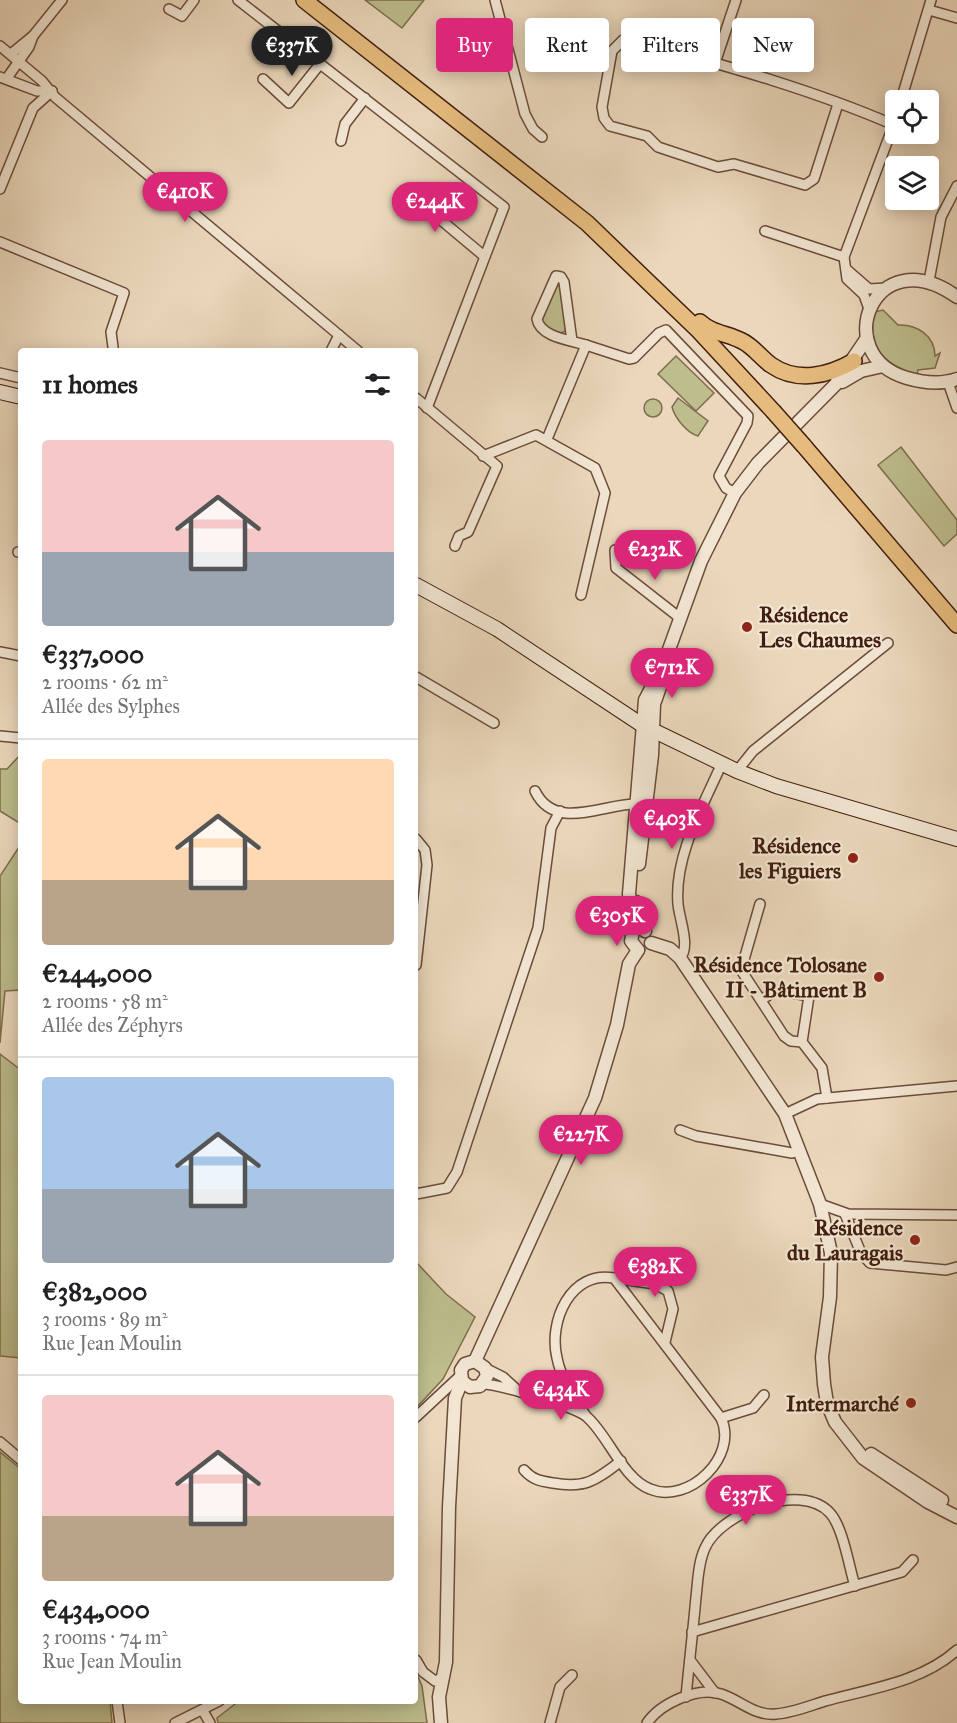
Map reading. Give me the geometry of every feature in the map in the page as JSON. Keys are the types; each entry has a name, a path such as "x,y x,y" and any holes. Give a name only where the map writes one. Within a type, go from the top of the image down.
{"main road":[{"path":"304,0 552,193 705,327 741,340 770,364 799,377 828,374 854,361"},
{"path":"618,252 698,329 773,411 957,625"},
{"path":"2,395 18,397"},
{"path":"418,586 497,629 648,728 737,771 776,786 955,839"}],"street":[{"path":"52,91 21,85 4,77 20,61 33,36 62,0"},
{"path":"169,9 182,16 194,0"},
{"path":"238,0 504,207 427,408"},
{"path":"495,0 525,114 533,129 542,137"},
{"path":"720,48 736,0"},
{"path":"904,90 930,5 957,18"},
{"path":"11,54 33,36"},
{"path":"621,42 612,51 602,107 604,118 610,126 647,136 658,147 717,167 734,164 805,185 814,179 838,104"},
{"path":"0,46 354,348"},
{"path":"262,79 289,103 320,64"},
{"path":"720,65 885,119"},
{"path":"21,85 28,93 33,108"},
{"path":"0,189 33,108 52,91"},
{"path":"341,141 345,124 365,98"},
{"path":"869,309 864,295 847,279 844,262 887,144"},
{"path":"929,281 941,217 957,186"},
{"path":"418,189 423,205 484,256"},
{"path":"765,231 844,262 869,289 887,288 911,279 929,281 957,297"},
{"path":"0,242 124,293 111,332 113,347"},
{"path":"572,341 564,282 561,277 556,276 537,319 542,330 572,341 629,359 634,358 659,333 666,330 671,334 748,416 747,423 719,476 726,488 735,493"},
{"path":"887,288 869,309 866,324 871,351 883,366 904,377 920,381 952,380 957,408"},
{"path":"332,348 339,335"},
{"path":"638,950 632,945 639,932 629,894 648,728 661,684 663,666 701,561 735,493 758,463 835,385 854,361 867,338"},
{"path":"547,439 586,345"},
{"path":"835,385 861,371 883,366"},
{"path":"0,373 18,377"},
{"path":"418,400 497,466 468,532 459,536 455,546"},
{"path":"483,456 536,435 596,468 605,493 581,595"},
{"path":"615,550 616,568 680,618"},
{"path":"737,771 753,751 888,643"},
{"path":"0,652 18,655"},
{"path":"418,677 494,723"},
{"path":"0,736 18,738"},
{"path":"680,958 685,948 679,915 678,884 691,835 722,763"},
{"path":"535,791 544,805 560,811 593,813 640,804"},
{"path":"418,1194 447,1188 457,1172 538,928 551,828 560,811"},
{"path":"418,841 425,850 427,865 418,947"},
{"path":"760,904 741,970 784,1036 791,1041 802,1042"},
{"path":"454,1412 462,1399 479,1386 486,1376 480,1364 595,1098 617,1025 629,964 638,950 648,948 651,943 651,938 639,932"},
{"path":"651,943 670,950 680,958 761,1078 788,1112 820,1204 831,1253 831,1297 822,1357 824,1384 844,1424 866,1450 956,1514"},
{"path":"761,1000 777,990 809,996 802,1042 822,1068 827,1098"},
{"path":"788,1112 812,1100 957,1086"},
{"path":"680,1130 696,1137 792,1153 799,1149"},
{"path":"820,1204 845,1214 957,1215"},
{"path":"845,1214 861,1253 872,1264 946,1270 957,1267"},
{"path":"614,1278 721,1418 726,1436 722,1455 716,1465 685,1488 671,1492 650,1489 638,1481 621,1461 586,1416 565,1381 555,1345 561,1312 573,1291 588,1280 600,1276 614,1278 659,1285 668,1291 673,1309 665,1342"},
{"path":"441,1723 439,1679 446,1624 455,1398 465,1364 480,1364 503,1377 517,1390"},
{"path":"461,1378 479,1386 517,1390 586,1416"},
{"path":"418,1415 461,1378"},
{"path":"544,1400 554,1395 565,1381"},
{"path":"721,1418 753,1408 764,1395"},
{"path":"0,1442 18,1457"},
{"path":"524,1470 534,1480 575,1486 598,1478 621,1461"},
{"path":"686,1697 700,1566 706,1546 724,1525 748,1511 798,1499 812,1501 824,1508 836,1524 855,1586"},
{"path":"693,1632 902,1572 913,1560"},
{"path":"690,1660 715,1693 754,1716 778,1714 917,1675 938,1665 957,1650"},
{"path":"418,1663 423,1672 439,1679"},
{"path":"550,1723 560,1687 572,1675"},
{"path":"436,1723 432,1698 439,1679"},
{"path":"647,1723 662,1708 686,1697 715,1693"},
{"path":"117,1704 120,1723"},
{"path":"175,1723 214,1704"},
{"path":"203,1711 210,1723"}],"green space":[{"path":"365,0 424,0 402,28"},
{"path":"557,283 561,285 567,330 561,333 545,328 541,320"},
{"path":"883,310 898,325 918,329 928,337 935,356 940,353 935,368 918,370 917,376 895,366 881,354 873,337 872,325 874,312"},
{"path":"676,356 714,393 696,411 658,374"},
{"path":"678,398 708,421 698,436 686,428 676,416 672,407"},
{"path":"653,399 659,402 662,408 659,414 653,417 647,414 644,408 647,402"},
{"path":"901,447 957,520 957,534 944,546 878,465"},
{"path":"18,757 18,822 0,811 0,769 7,769"},
{"path":"18,849 18,990 5,991 0,1043 0,876"},
{"path":"0,1054 18,1068 18,1358 0,1356"},
{"path":"418,1264 446,1294 475,1317 443,1379 418,1406"},
{"path":"0,1452 18,1467 18,1704 110,1704 112,1723 0,1723"},
{"path":"418,1677 422,1686 427,1723 218,1723 217,1718 235,1704 418,1704"}],"place":[{"name":"Résidence Les Chaumes","path":"747,627"},
{"name":"Résidence les Figuiers","path":"853,858"},
{"name":"Résidence Tolosane II - Bâtiment B","path":"879,977"},
{"name":"Résidence du Lauragais","path":"915,1240"},
{"name":"Intermarché","path":"911,1403"}]}
